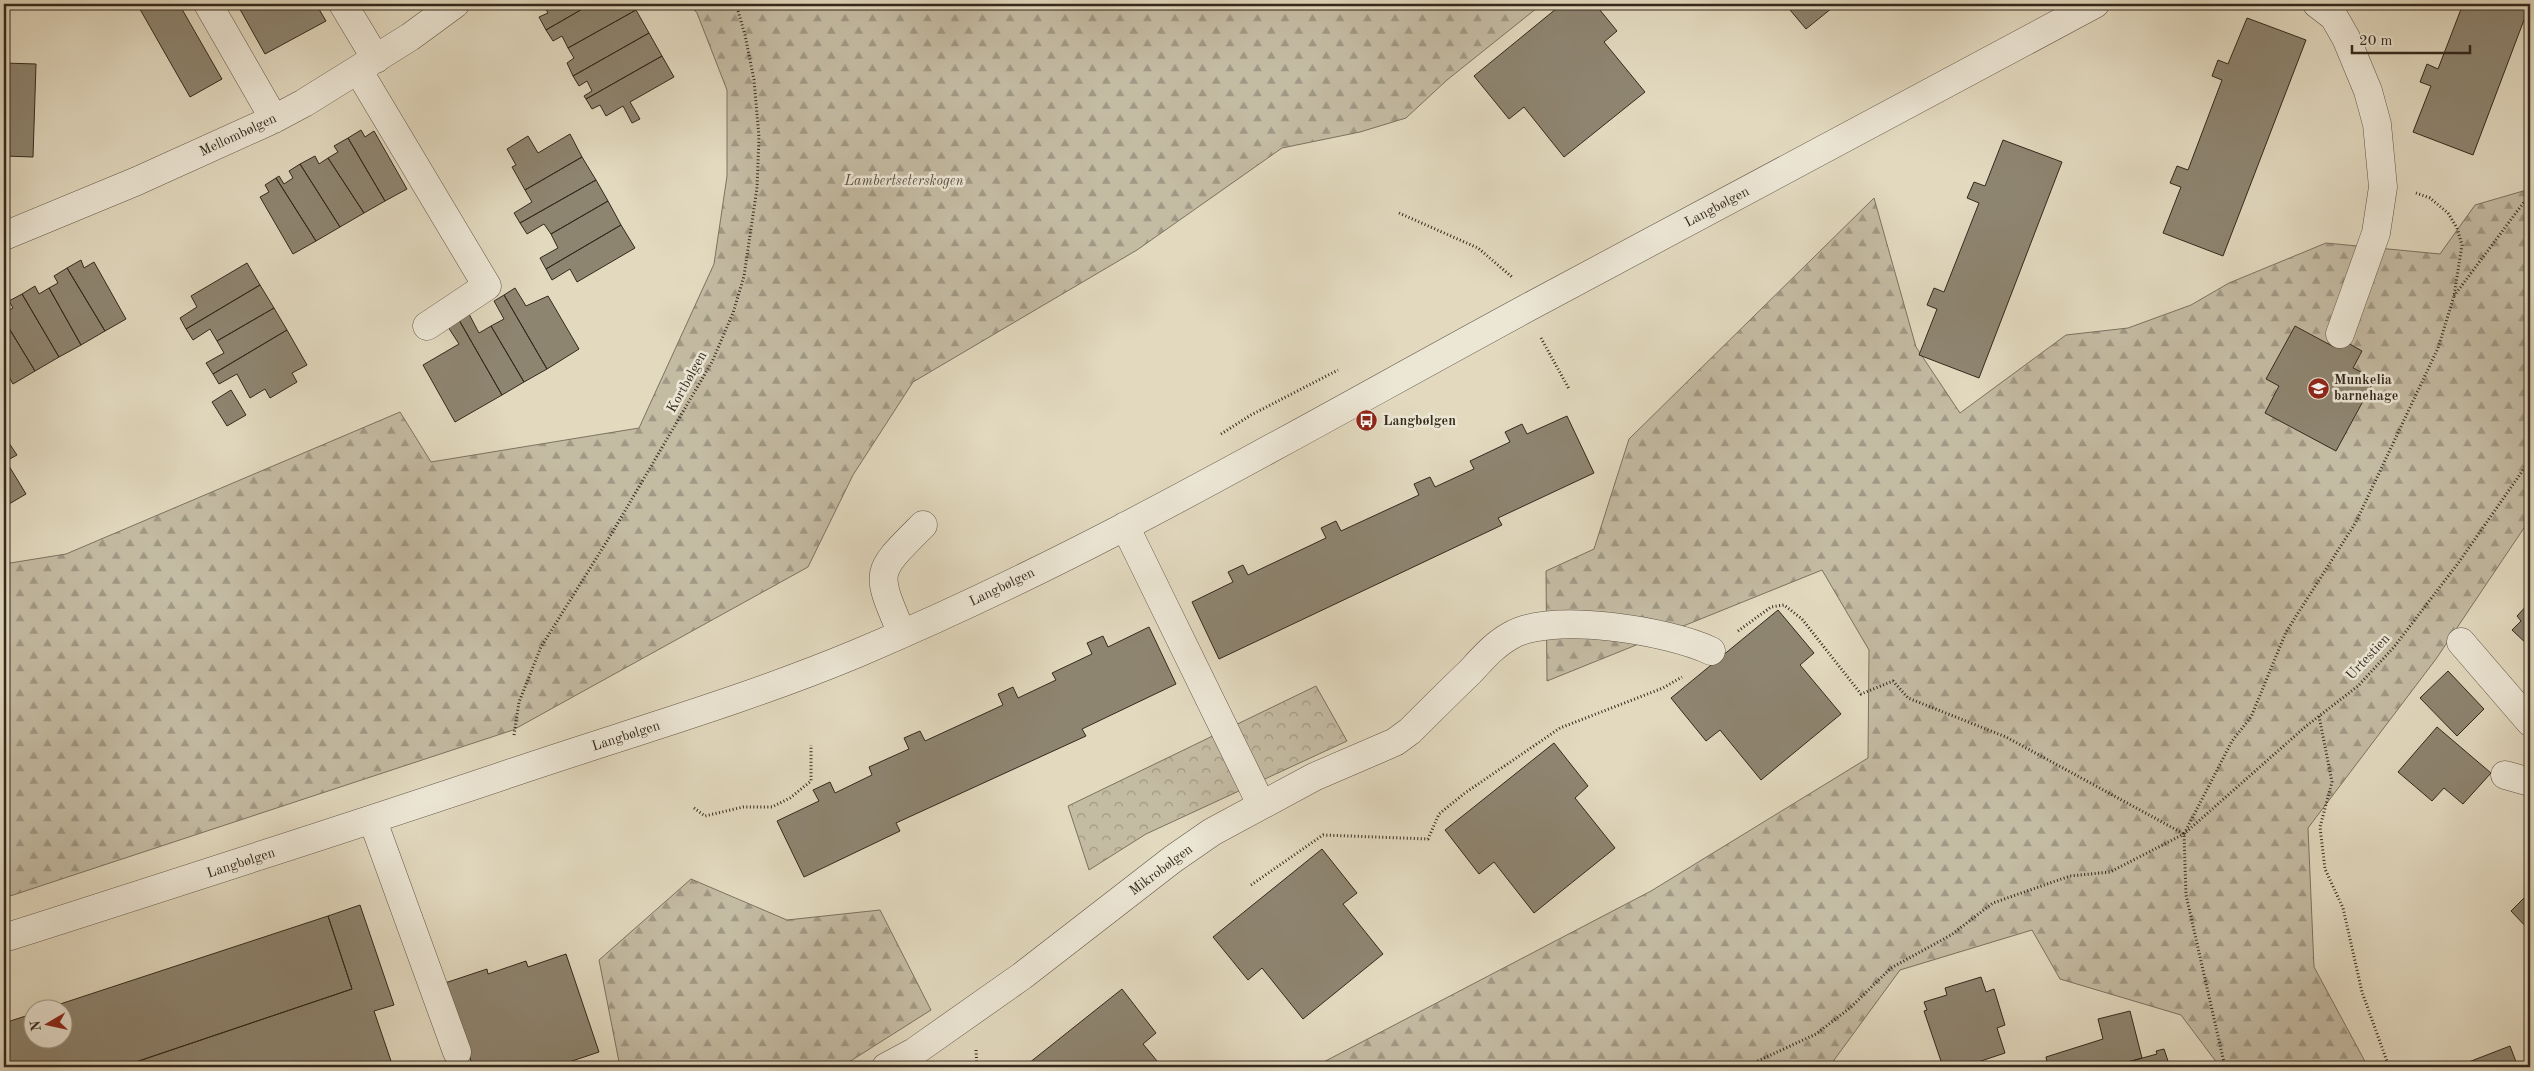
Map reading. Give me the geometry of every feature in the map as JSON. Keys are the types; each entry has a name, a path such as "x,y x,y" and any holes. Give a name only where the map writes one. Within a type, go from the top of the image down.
{"street":[{"path":"208,4 274,119"},
{"path":"343,4 367,64 486,286 427,326"},
{"name":"Mellombølgen","path":"4,236 137,181 274,119 410,37 455,4"},
{"name":"Langbølgen","path":"4,938 373,820 700,712 822,667 902,634 968,604 1125,526 2095,4"},
{"path":"2317,4 2334,17 2346,38 2368,91 2376,124 2383,188 2376,232 2340,334"},
{"path":"902,634 883,590 883,573 895,553 924,525"},
{"path":"1125,526 1261,804"},
{"name":"Mikrobølgen","path":"886,1067 914,1052 1022,976 1173,859 1212,832 1314,777 1395,742 1410,731 1493,648 1511,635 1536,628 1595,624 1662,634 1711,651"},
{"path":"2461,642 2530,722"},
{"path":"373,820 457,1052"}],"path":[{"name":"Kortbølgen","path":"514,736 519,702 541,648 612,533 712,362 733,313 741,285 757,188 759,137 754,80 745,35 736,4"},
{"path":"2225,1067 2186,895 2184,834 2232,741 2251,717 2286,632 2356,522 2438,348 2454,296 2462,245 2457,228 2448,213 2430,198 2413,192 2383,188"},
{"path":"2454,296 2530,194"},
{"path":"1399,213 1478,248 1512,278"},
{"path":"1538,334 1569,389"},
{"name":"Urtestien","path":"1745,1067 1816,1034 1850,1008 1891,968 1951,935 1993,903 2070,876 2110,872 2184,834 2319,716 2358,686 2394,647 2458,562 2530,460"},
{"path":"1251,885 1323,835 1428,839 1439,814 1465,793 1560,728 1663,688 1694,670 1711,651 1771,608 1784,605 1802,619 1861,694 1892,681 1908,698 2006,737 2184,834"},
{"path":"2319,716 2332,782 2320,827 2325,869 2344,908 2362,992 2389,1067"},
{"path":"694,808 705,816 743,807 772,807 790,798 811,782 810,745"},
{"path":"975,1040 977,1067"}],"green space":[{"name":"Lambertseterskogen","path":"689,4 1542,4 1447,80 1406,118 1360,132 1282,148 1137,250 913,382 853,475 808,567 513,730 4,898 4,564 66,554 400,412 431,462 639,428 714,264 727,176 727,90 697,13"},
{"path":"2530,189 2530,519 2436,659 2308,828 2314,967 2368,1067 2220,1067 2181,1015 2060,979 2032,930 1900,970 1829,1067 1314,1067 1651,891 1868,758 1869,650 1822,570 1547,681 1546,571 1594,549 1629,439 1874,198 1916,347 1960,413 2066,335 2128,328 2191,305 2229,283 2326,243 2440,254 2475,205"},
{"path":"1316,686 1347,741 1146,834 1089,870 1068,806"},
{"path":"691,879 787,920 880,910 931,1010 841,1067 620,1067 599,960"}],"building":[{"path":"137,4 179,4 222,79 190,97"},
{"path":"237,4 316,4 326,21 265,54"},
{"path":"543,4 591,4 546,30 539,17 548,13"},
{"path":"591,4 632,4 636,10 568,48 562,36 553,41 546,30"},
{"path":"1562,4 1595,4 1617,31 1604,42 1645,92 1564,157 1524,107 1509,119 1474,76"},
{"path":"1785,4 1837,4 1806,29"},
{"path":"2463,4 2530,4 2473,155 2413,132 2431,86 2420,82 2427,64 2438,69"},
{"path":"636,10 649,33 573,76 567,63 574,58 568,48"},
{"path":"2247,18 2306,40 2223,256 2163,233 2181,187 2170,183 2177,166 2188,170 2222,80 2212,76 2218,60 2228,64"},
{"path":"649,33 662,56 586,99 584,96 592,91 587,81 579,86 573,76"},
{"path":"662,56 674,77 630,102 640,119 632,123 623,106 606,116 600,105 592,109 586,99"},
{"path":"4,63 36,64 33,157 4,156"},
{"path":"361,130 365,137 374,131 407,189 385,201 348,138"},
{"path":"570,134 582,157 525,190 512,167 516,165 507,149 528,136 538,153"},
{"path":"348,138 385,201 364,213 328,158 338,152 334,146"},
{"path":"2003,140 2062,162 1979,378 1919,355 1937,309 1927,305 1934,288 1944,292 1979,203 1967,198 1974,182 1985,186"},
{"path":"315,156 319,164 328,158 364,213 340,227 300,164"},
{"path":"582,157 596,180 520,223 514,213 532,202 525,190"},
{"path":"300,164 340,227 316,241 276,178 279,176 284,184 293,178 289,171"},
{"path":"276,178 316,241 293,254 260,197 269,192 265,185"},
{"path":"596,180 608,201 551,234 544,224 527,234 520,223"},
{"path":"608,201 621,225 546,269 540,258 558,248 551,234"},
{"path":"621,225 635,248 577,282 570,269 552,280 546,269"},
{"path":"81,260 84,268 94,262 126,319 105,331 67,268"},
{"path":"247,263 260,285 186,329 180,318 197,307 191,296"},
{"path":"67,268 105,331 81,345 49,288 58,283 54,276"},
{"path":"260,285 274,308 217,341 210,329 193,340 186,329"},
{"path":"35,286 39,294 49,288 81,345 59,357 22,294"},
{"path":"515,288 526,306 548,296 579,349 547,369 504,295"},
{"path":"22,294 59,357 35,371 4,320 4,313 13,308 9,301"},
{"path":"504,295 547,369 524,382 491,326 504,319 494,301"},
{"path":"274,308 287,330 213,374 206,363 224,353 217,341"},
{"path":"469,314 479,333 491,326 524,382 502,395 459,320"},
{"path":"4,320 35,371 13,384 4,368"},
{"path":"459,320 502,395 455,422 423,365 459,344 448,327"},
{"path":"2295,326 2334,347 2339,338 2362,351 2353,368 2375,379 2336,451 2265,413 2279,386 2266,379"},
{"path":"287,330 307,365 292,373 297,382 270,398 265,389 250,398 237,374 219,384 213,374"},
{"path":"231,390 246,415 227,426 212,402"},
{"path":"1567,416 1594,473 1498,518 1502,525 1219,659 1192,602 1233,582 1228,572 1243,565 1248,575 1326,538 1321,528 1336,521 1341,531 1419,495 1414,484 1430,477 1435,487 1474,469 1470,461 1510,442 1505,432 1522,424 1527,434"},
{"path":"9,443 17,455 6,461 26,494 4,507 4,447"},
{"path":"2530,602 2530,647 2512,630 2521,621 2517,616"},
{"path":"1778,610 1814,653 1800,665 1841,714 1761,780 1720,730 1706,741 1671,698"},
{"path":"1149,627 1176,684 1082,729 1086,736 896,823 900,831 804,877 777,821 819,801 813,790 830,782 835,793 872,775 869,767 909,749 904,738 920,731 925,741 1003,705 998,694 1013,687 1018,698 1056,680 1052,673 1092,654 1087,643 1103,636 1108,647"},
{"path":"2448,671 2484,709 2457,736 2420,698"},
{"path":"2437,727 2491,773 2463,804 2444,788 2432,801 2398,772"},
{"path":"1554,743 1588,786 1575,798 1615,848 1534,913 1494,862 1479,874 1445,830"},
{"path":"1322,849 1357,893 1343,904 1383,954 1303,1019 1262,968 1248,980 1213,937"},
{"path":"2530,892 2530,931 2511,911"},
{"path":"360,905 394,1005 374,1011 393,1067 121,1067 352,989 328,916"},
{"path":"328,916 352,989 121,1067 4,1067 4,1023 22,1017 22,1048 72,1048 72,1000"},
{"path":"566,954 599,1052 560,1065 561,1067 473,1067 445,983 487,969 488,974 526,961 528,967"},
{"path":"1981,977 1986,992 1994,989 2005,1025 1997,1028 2005,1053 1969,1065 1966,1063 1943,1067 1924,1011 1927,1010 1924,1002 1947,995 1945,988"},
{"path":"1122,989 1156,1033 1143,1044 1162,1067 1024,1067"},
{"path":"2130,1011 2142,1058 2110,1067 2048,1067 2046,1057 2103,1039 2098,1019"},
{"path":"2510,1046 2518,1067 2467,1067 2466,1063"},
{"path":"2164,1049 2170,1067 2110,1067 2157,1054 2156,1051"}],"place":[{"name":"Munkelia barnehage","path":"2318,388"},
{"name":"Langbølgen","path":"1367,421"}]}
